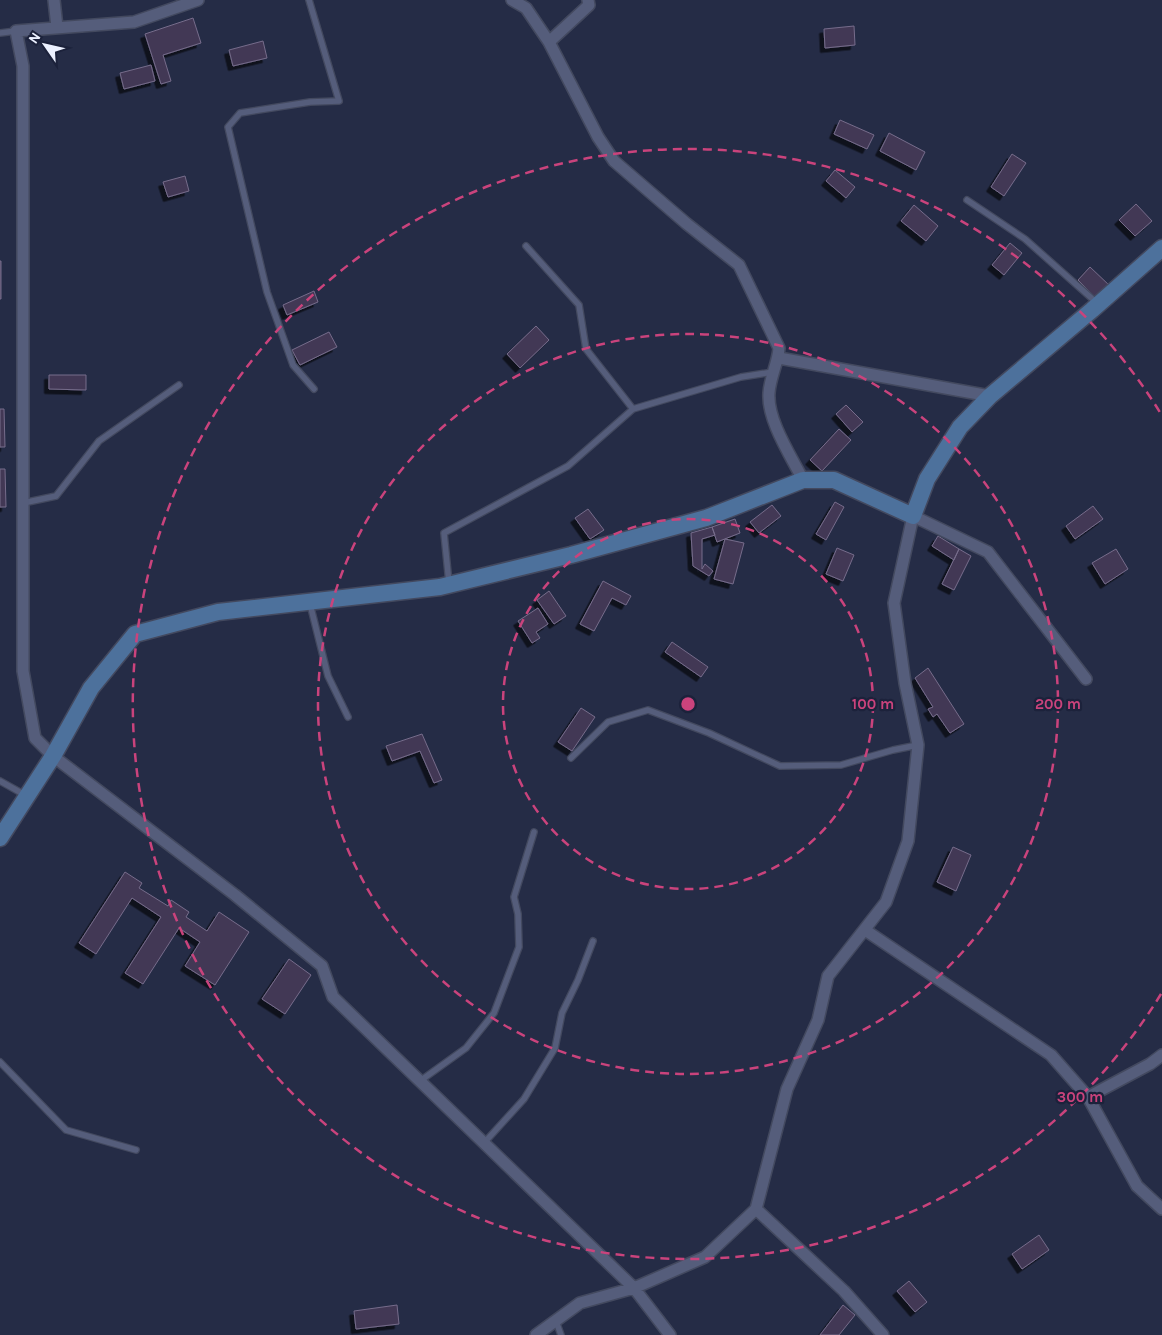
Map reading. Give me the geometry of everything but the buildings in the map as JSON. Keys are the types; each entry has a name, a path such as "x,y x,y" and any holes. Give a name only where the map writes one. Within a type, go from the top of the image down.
{"street":[{"path":"54,0 57,26"},
{"path":"198,0 134,22 57,26 16,31 23,66 23,671 35,738 53,756 235,894 322,966 333,996 634,1288 670,1335"},
{"path":"512,0 526,8 549,42 598,137 614,161 687,224 739,264 779,348 779,358 773,372 769,394 774,424 803,480"},
{"path":"549,42 589,5 588,0"},
{"path":"536,1335 580,1303 634,1288 705,1257 756,1209 787,1089 818,1020 828,976 886,902 908,841 918,745 905,683 894,602 913,516 927,479 960,427 990,396 1162,248"},
{"path":"779,358 990,396"},
{"path":"0,838 53,756 91,688 135,634 218,612 450,585 706,518 803,480 834,480 988,552 1086,680"},
{"path":"865,930 1051,1055 1088,1097 1137,1186 1162,1210"},
{"path":"1088,1097 1150,1064 1162,1055"},
{"path":"756,1209 844,1291 883,1335"}],"lane":[{"path":"310,0 339,102 310,102 240,113 228,127 267,292 293,365 314,389"},
{"path":"0,33 16,31"},
{"path":"968,200 1025,239 1099,304"},
{"path":"526,246 579,305 586,349 633,409"},
{"path":"450,585 444,534 568,466 633,409 740,377 773,372"},
{"path":"23,503 56,496 99,441 179,385"},
{"path":"310,602 328,676 348,717"},
{"path":"571,758 608,722 648,710 709,733 780,766 841,765 918,745"},
{"path":"0,781 27,796"},
{"path":"420,1081 466,1048 494,1013 519,947 518,914 514,897 534,832"},
{"path":"484,1143 524,1098 555,1048 562,1013 578,980 593,941"},
{"path":"0,1062 66,1130 136,1150"},
{"path":"556,1321 561,1335"}]}
